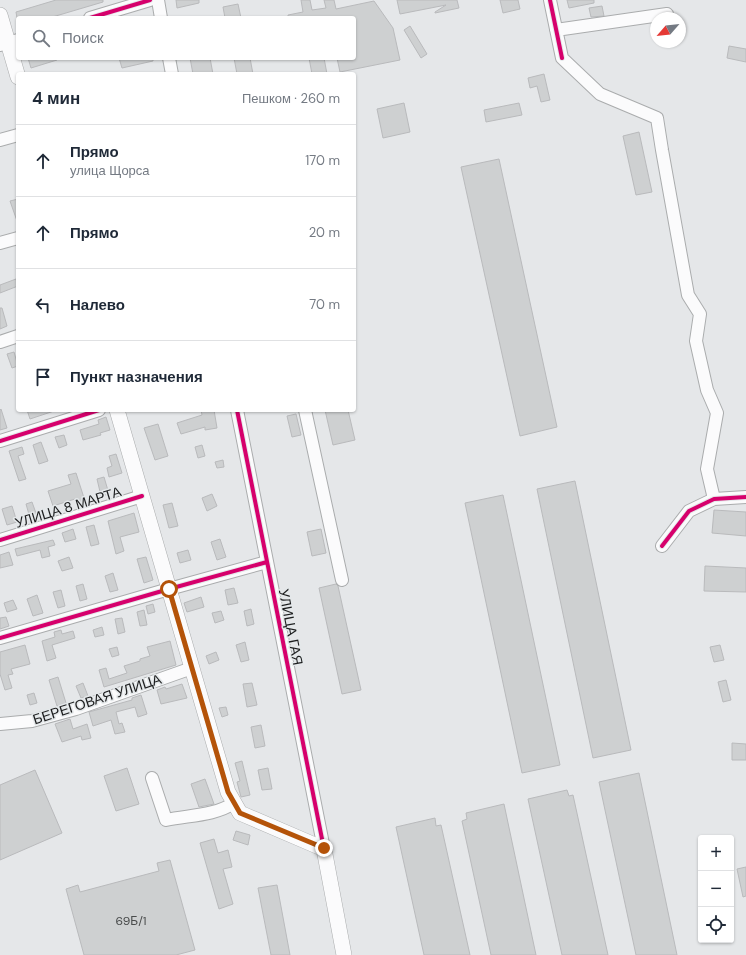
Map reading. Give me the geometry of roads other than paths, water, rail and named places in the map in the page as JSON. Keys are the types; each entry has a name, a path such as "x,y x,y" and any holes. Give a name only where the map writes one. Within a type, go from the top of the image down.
{"main road":[{"path":"0,15 17,72"},
{"path":"118,412 231,798 240,813 324,848"},
{"name":"УЛИЦА ГАЯ","path":"324,848 343,955"}],"street":[{"path":"97,16 150,0"},
{"path":"158,0 161,16"},
{"path":"550,0 562,58 600,94 657,118 688,295 700,314 696,341 707,390 717,413 707,468 714,499"},
{"path":"556,30 650,16"},
{"path":"169,60 172,72"},
{"path":"0,140 16,135"},
{"path":"0,243 16,239"},
{"path":"0,342 16,337"},
{"path":"0,441 93,412"},
{"name":"УЛИЦА ГАЯ","path":"237,412 324,848"},
{"path":"304,412 342,580"},
{"name":"УЛИЦА 8 МАРТА","path":"0,540 142,496"},
{"path":"662,546 689,511 714,499 746,497"},
{"path":"0,638 267,562"},
{"name":"БЕРЕГОВАЯ УЛИЦА","path":"0,724 32,721 76,709 192,668"},
{"path":"152,778 166,820 198,816 226,808 231,798"}]}
